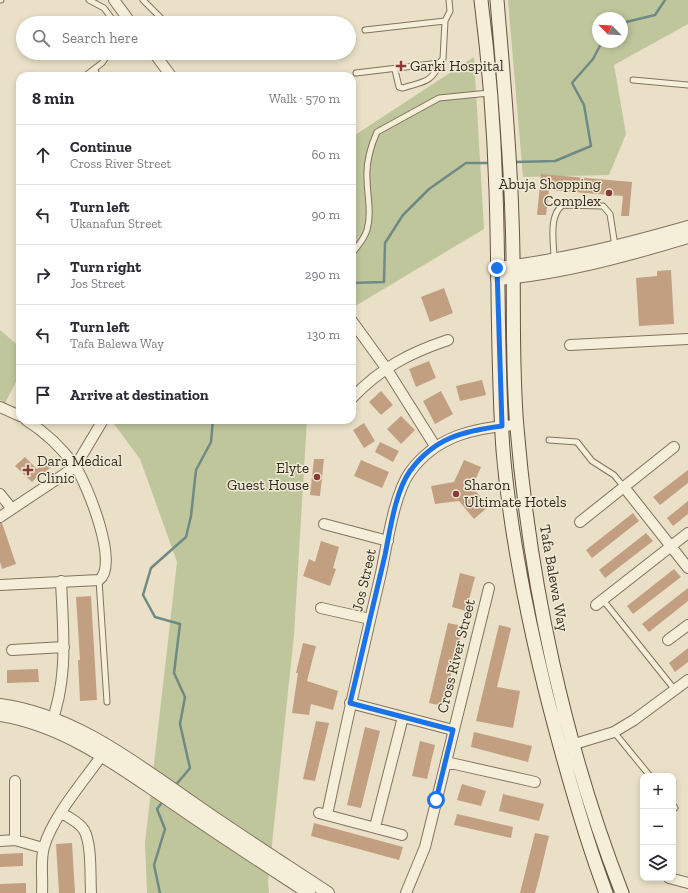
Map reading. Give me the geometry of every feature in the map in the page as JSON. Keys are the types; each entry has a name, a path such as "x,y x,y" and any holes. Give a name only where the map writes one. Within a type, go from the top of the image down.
{"main road":[{"name":"Tafa Balewa Way","path":"482,0 494,141 502,426 507,488 534,642 573,795 606,893"},
{"name":"Tafa Balewa Way","path":"497,0 509,139 516,425 522,484 537,582 548,641 594,817 622,893"}],"street":[{"path":"114,0 127,16"},
{"path":"159,60 168,72"},
{"path":"512,272 554,260 688,227"},
{"path":"497,273 557,271 611,259 688,237"},
{"path":"356,327 386,368 436,446"},
{"path":"570,345 688,339"},
{"path":"356,394 386,368 407,356 448,340"},
{"path":"0,407 16,414"},
{"path":"0,585 99,580 104,576 106,571 100,526 93,503 75,467 51,439 31,424"},
{"path":"0,517 75,467 101,424"},
{"name":"Jos Street","path":"375,827 323,814 399,499 409,472 436,446 452,436 472,430 516,425"},
{"path":"580,522 674,447"},
{"path":"624,487 688,568"},
{"path":"0,494 12,509"},
{"path":"324,524 388,541"},
{"path":"600,602 688,533"},
{"path":"51,723 62,683 64,647 61,581"},
{"name":"Cross River Street","path":"406,893 424,847 489,588"},
{"path":"321,608 370,618"},
{"path":"668,640 688,625"},
{"path":"12,650 64,647"},
{"path":"560,748 614,732 634,720 675,690 687,684"},
{"path":"350,703 453,730"},
{"path":"0,705 17,707 105,751 224,831 309,893"},
{"path":"0,715 32,722 51,723"},
{"path":"402,835 375,827 403,717"},
{"path":"42,893 44,848 62,813 105,751"},
{"path":"446,762 535,782"},
{"path":"15,781 15,840"},
{"path":"62,813 78,823 84,830 88,839 91,893"},
{"path":"224,831 328,893"},
{"path":"0,841 15,840 44,848"},
{"path":"676,880 688,883"}],"lane":[{"path":"89,0 104,8 110,16"},
{"path":"143,0 159,16"},
{"path":"395,70 397,84 399,87 403,88 430,79 435,75 439,63 443,59 445,21 450,11 449,0"},
{"path":"365,30 445,21"},
{"path":"90,72 104,60"},
{"path":"356,73 395,70 439,63"},
{"path":"634,80 688,85"},
{"path":"356,249 363,240 367,230 370,203 366,175 370,151 377,132 439,98 490,92"},
{"path":"554,260 554,218 559,208 563,205 597,204 607,210 615,246"},
{"path":"549,440 577,442 592,461 611,472 624,487"},
{"path":"99,580 107,702"},
{"path":"600,602 675,690"},
{"path":"614,732 648,773"}],"green space":[{"path":"508,0 688,0 688,24 614,65 626,134 609,175 523,177"},
{"path":"474,57 484,229 356,306 356,134"},
{"path":"0,330 16,344 16,382 5,403 0,400"},
{"path":"114,424 307,424 294,635 268,882 269,893 147,893 145,843 177,562 140,459"}],"building":[{"name":"Abuja Shopping Complex","path":"541,174 632,182 629,216 621,216 623,196 549,190 546,215 537,215"},
{"path":"671,270 674,324 639,326 636,278 657,276 657,271"},
{"path":"444,288 453,313 430,322 421,297"},
{"path":"429,361 436,378 416,387 409,369"},
{"path":"482,380 486,395 460,401 456,386"},
{"path":"381,391 393,405 381,415 369,402"},
{"path":"441,391 453,414 435,424 423,401"},
{"path":"401,416 415,430 401,444 387,429"},
{"path":"364,423 375,441 364,448 353,430"},
{"path":"380,442 399,451 393,462 375,452"},
{"name":"Dara Medical Clinic","path":"25,457 37,469 51,458 55,464 44,473 43,471 32,482 15,466"},
{"name":"Elyte Guest House","path":"314,459 324,459 320,496 310,495"},
{"path":"361,460 389,472 382,488 354,476"},
{"name":"Sharon Ultimate Hotels","path":"464,460 481,467 472,487 489,506 474,519 459,501 435,504 431,486 454,482"},
{"path":"688,470 688,483 660,505 653,497"},
{"path":"688,501 688,514 673,526 667,518"},
{"path":"633,513 639,521 592,558 586,550"},
{"path":"0,523 2,523 16,564 2,569 0,562"},
{"path":"646,533 653,541 605,578 599,570"},
{"path":"321,541 339,547 333,568 336,569 330,586 303,576 309,559 315,562"},
{"path":"674,569 681,577 633,614 627,606"},
{"path":"460,573 475,577 466,611 452,607"},
{"path":"688,588 688,601 649,632 642,624"},
{"path":"91,596 97,700 80,701 78,660 80,660 76,597"},
{"path":"448,623 463,626 443,706 429,703"},
{"path":"499,625 511,628 497,687 520,691 513,728 476,721"},
{"path":"303,643 316,646 307,681 338,691 333,710 311,704 309,715 292,713 298,673 296,673"},
{"path":"688,648 688,662 675,672 669,663"},
{"path":"38,669 39,682 7,683 7,670"},
{"path":"316,721 329,723 315,781 303,779"},
{"path":"365,727 380,731 361,808 347,805"},
{"path":"474,732 532,746 528,762 471,747"},
{"path":"420,741 435,745 427,779 412,776"},
{"path":"462,784 486,791 481,806 457,800"},
{"path":"503,794 544,804 539,821 499,811"},
{"path":"457,814 513,827 511,838 454,825"},
{"path":"314,823 403,847 399,860 311,836"},
{"path":"535,833 549,836 539,878 535,893 520,893"},
{"path":"72,843 75,893 59,893 56,844"},
{"path":"23,853 23,866 0,867 0,854"},
{"path":"26,883 26,893 0,893 0,884"}],"waterway":[{"path":"628,22 655,15 665,0"},
{"path":"514,162 555,161 591,146 584,105 572,83 593,59 599,48"},
{"path":"356,283 384,282 385,243 403,215 429,189 466,163 491,163"},
{"path":"175,786 190,768 180,724 185,697 174,673 180,624 155,617 143,595 151,568 186,537 191,516 196,470 211,442 213,424"},
{"path":"160,893 154,865 165,829 157,809 163,801"}],"place":[{"name":"Garki Hospital","path":"401,66"},
{"name":"Abuja Shopping Complex","path":"609,193"},
{"name":"Dara Medical Clinic","path":"28,470"},
{"name":"Elyte Guest House","path":"317,477"},
{"name":"Sharon Ultimate Hotels","path":"456,494"}],"route":[{"path":"436,800 453,730 350,703 397,505 409,472 436,446 452,436 472,430 502,426 498,343 497,268"}]}
